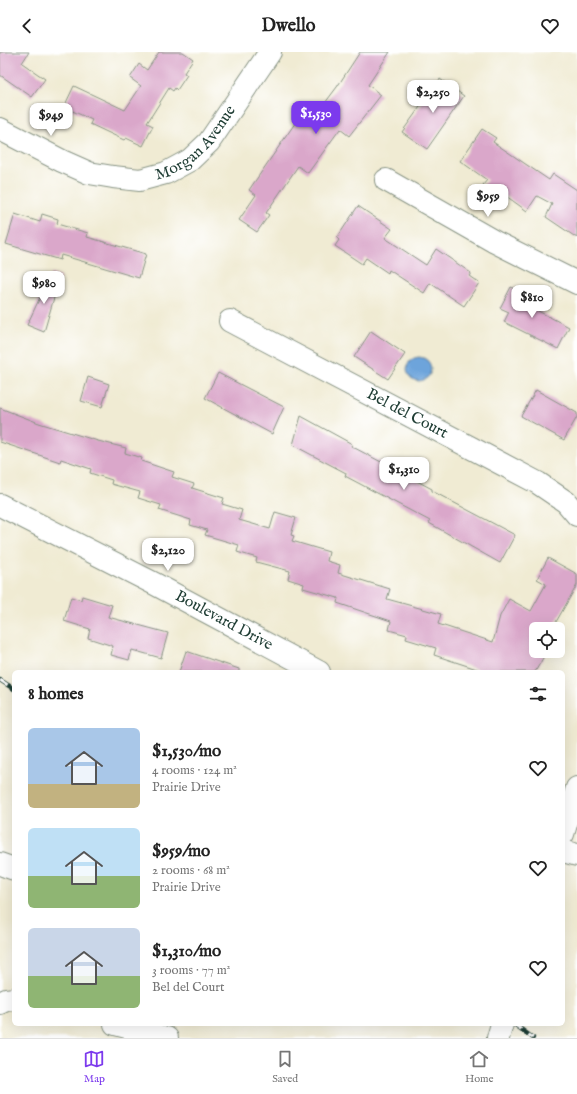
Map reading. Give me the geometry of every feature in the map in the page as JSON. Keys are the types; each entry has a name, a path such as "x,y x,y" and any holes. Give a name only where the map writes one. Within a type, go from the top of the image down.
{"street":[{"name":"Morgan Avenue","path":"0,129 62,161 89,172 112,177 140,180 166,173 190,160 214,136 270,52"},
{"path":"386,180 495,242 577,283"},
{"name":"Bel del Court","path":"230,321 538,483 566,502 577,515"},
{"name":"Boulevard Drive","path":"0,505 175,595 315,670"},
{"path":"565,825 571,799"},
{"path":"565,852 577,855"},
{"path":"0,864 12,868"},
{"path":"0,1003 12,999"},
{"path":"122,1026 167,1038"},
{"path":"498,1038 501,1026"}],"water":[{"path":"419,357 424,358 430,364 430,374 424,380 419,381 414,380 408,374 407,369 408,364 414,358"}],"building":[{"path":"0,52 29,52 22,63 45,79 32,97 0,75"},
{"path":"159,52 183,52 193,59 184,73 187,75 177,90 175,88 173,91 169,88 147,123 153,126 143,146 126,138 124,140 90,124 92,120 64,107 74,86 125,110 141,86 130,78 139,64 147,70"},
{"path":"360,52 390,52 368,85 381,95 349,136 340,129 308,173 298,166 266,213 269,215 257,232 239,220 256,195 249,190 300,116 310,123 337,87"},
{"path":"440,79 464,96 427,149 402,132"},
{"path":"482,129 496,138 493,142 549,180 553,174 577,190 577,238 546,217 552,204 537,196 527,211 506,196 504,199 483,185 487,180 460,161"},
{"path":"358,206 392,229 385,238 426,265 436,249 471,273 469,276 479,283 464,306 430,283 424,293 389,270 388,273 366,258 362,264 335,246 339,240 337,238"},
{"path":"15,214 40,222 42,214 58,219 57,224 88,233 87,237 146,254 139,278 61,255 60,260 6,244"},
{"path":"51,274 60,277 44,332 27,325"},
{"path":"511,287 542,303 538,311 569,327 558,349 504,322 509,312 500,308"},
{"path":"371,331 405,354 388,379 354,357"},
{"path":"218,373 284,407 272,434 205,398"},
{"path":"88,377 109,384 102,407 81,401"},
{"path":"536,390 577,413 577,417 564,440 521,416"},
{"path":"0,408 39,423 126,448 125,453 142,458 141,461 174,472 172,477 194,484 192,488 224,498 222,504 242,510 239,520 270,529 275,512 296,518 291,535 294,536 292,541 329,552 327,561 340,565 338,573 390,589 387,599 441,614 438,624 493,642 500,616 509,599 531,611 546,584 537,579 548,558 577,574 577,585 556,622 529,622 529,658 543,658 536,670 480,670 434,655 436,648 406,639 407,635 389,630 391,621 337,603 338,598 303,588 304,584 288,579 290,571 256,562 257,558 237,552 239,545 205,535 207,530 190,525 191,520 159,510 161,505 138,498 140,492 111,484 112,480 90,473 91,469 61,459 60,462 0,442"},
{"path":"301,416 352,444 351,446 515,535 500,563 429,523 430,521 345,476 346,473 293,445"},
{"path":"82,596 112,605 108,617 168,633 161,658 132,650 129,660 111,655 113,646 88,638 90,629 64,621 71,597 81,600"},
{"path":"186,651 239,669 239,670 180,670"}],"railway":[{"path":"0,680 12,688"},
{"path":"517,1026 533,1038"}]}
